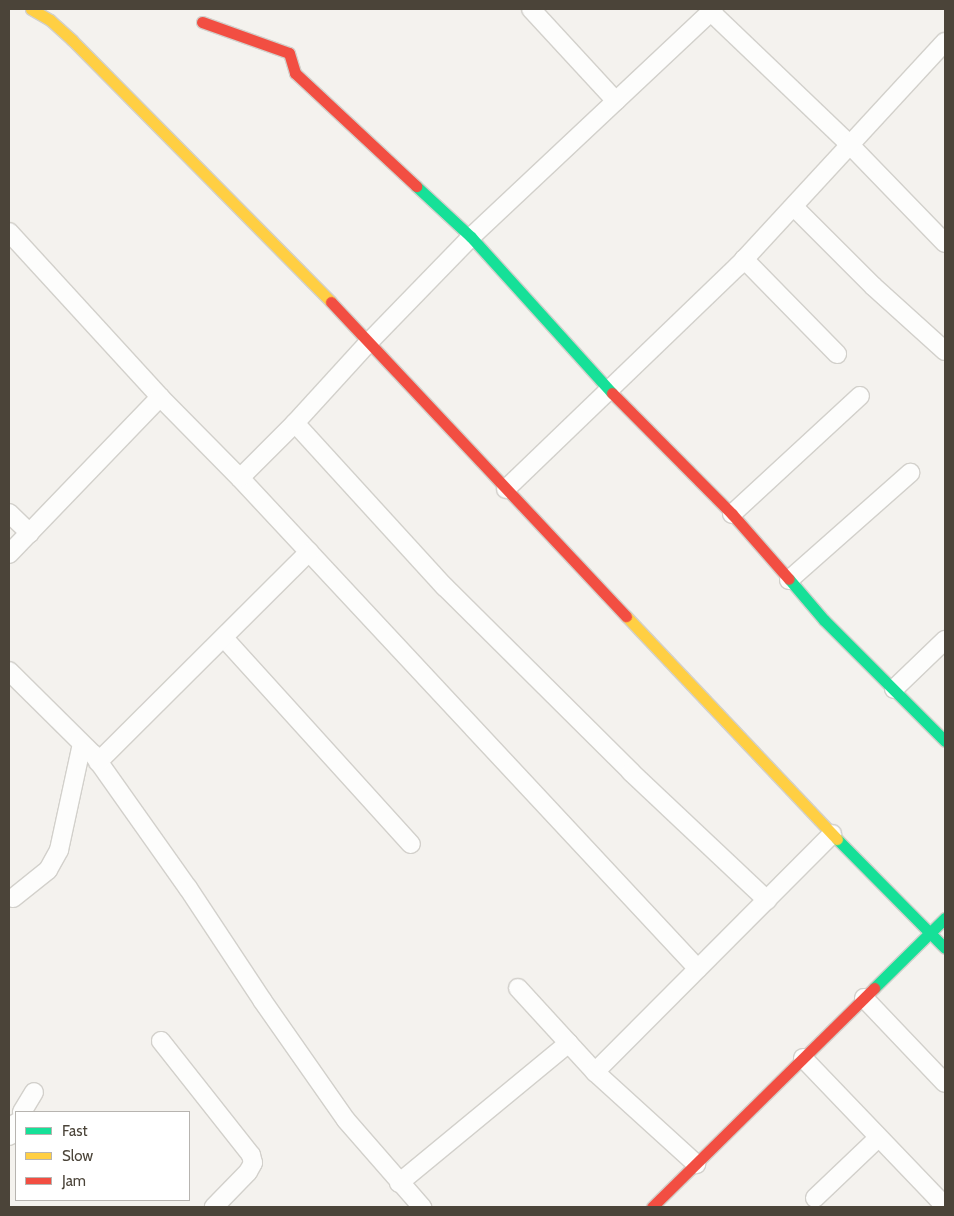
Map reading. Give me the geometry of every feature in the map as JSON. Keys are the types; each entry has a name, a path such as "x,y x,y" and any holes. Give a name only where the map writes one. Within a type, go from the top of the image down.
{"street":[{"path":"31,9 50,20 72,40 370,341 506,490 832,834 945,948"},
{"path":"531,9 616,101"},
{"path":"240,478 471,237 712,10 851,146 945,242"},
{"path":"202,22 289,53 295,72 471,237 609,390 732,514 824,620 945,741"},
{"path":"506,490 744,259 851,146 945,42"},
{"path":"794,207 873,286 945,351"},
{"path":"9,232 160,397 310,552 698,969"},
{"path":"744,259 837,354"},
{"path":"732,514 860,396"},
{"path":"9,554 160,397"},
{"path":"294,423 445,587 631,772 767,900"},
{"path":"789,580 910,473"},
{"path":"9,513 30,533"},
{"path":"98,762 310,552"},
{"path":"224,638 411,844"},
{"path":"894,689 945,640"},
{"path":"9,671 98,762 188,888 262,1000 346,1120 399,1183 422,1207"},
{"path":"13,898 48,870 59,850 82,744"},
{"path":"595,1072 832,834"},
{"path":"652,1207 945,918"},
{"path":"518,988 595,1072 696,1164"},
{"path":"864,998 945,1083"},
{"path":"161,1040 251,1155 252,1163 248,1172 214,1207"},
{"path":"399,1183 568,1043"},
{"path":"803,1058 945,1206"},
{"path":"23,1111 34,1092"},
{"path":"9,1136 15,1125"},
{"path":"815,1198 878,1138"}],"traffic: fast":[{"path":"416,186 471,237 612,393"},
{"path":"789,579 824,620 945,741"},
{"path":"837,839 945,948"},
{"path":"874,988 945,918"}],"traffic: slow":[{"path":"31,9 50,20 72,40 331,302"},
{"path":"626,616 837,839"}],"traffic: jam":[{"path":"202,22 289,53 295,73 416,186"},
{"path":"331,302 626,616"},
{"path":"612,393 732,514 789,579"},
{"path":"652,1207 874,988"}]}
